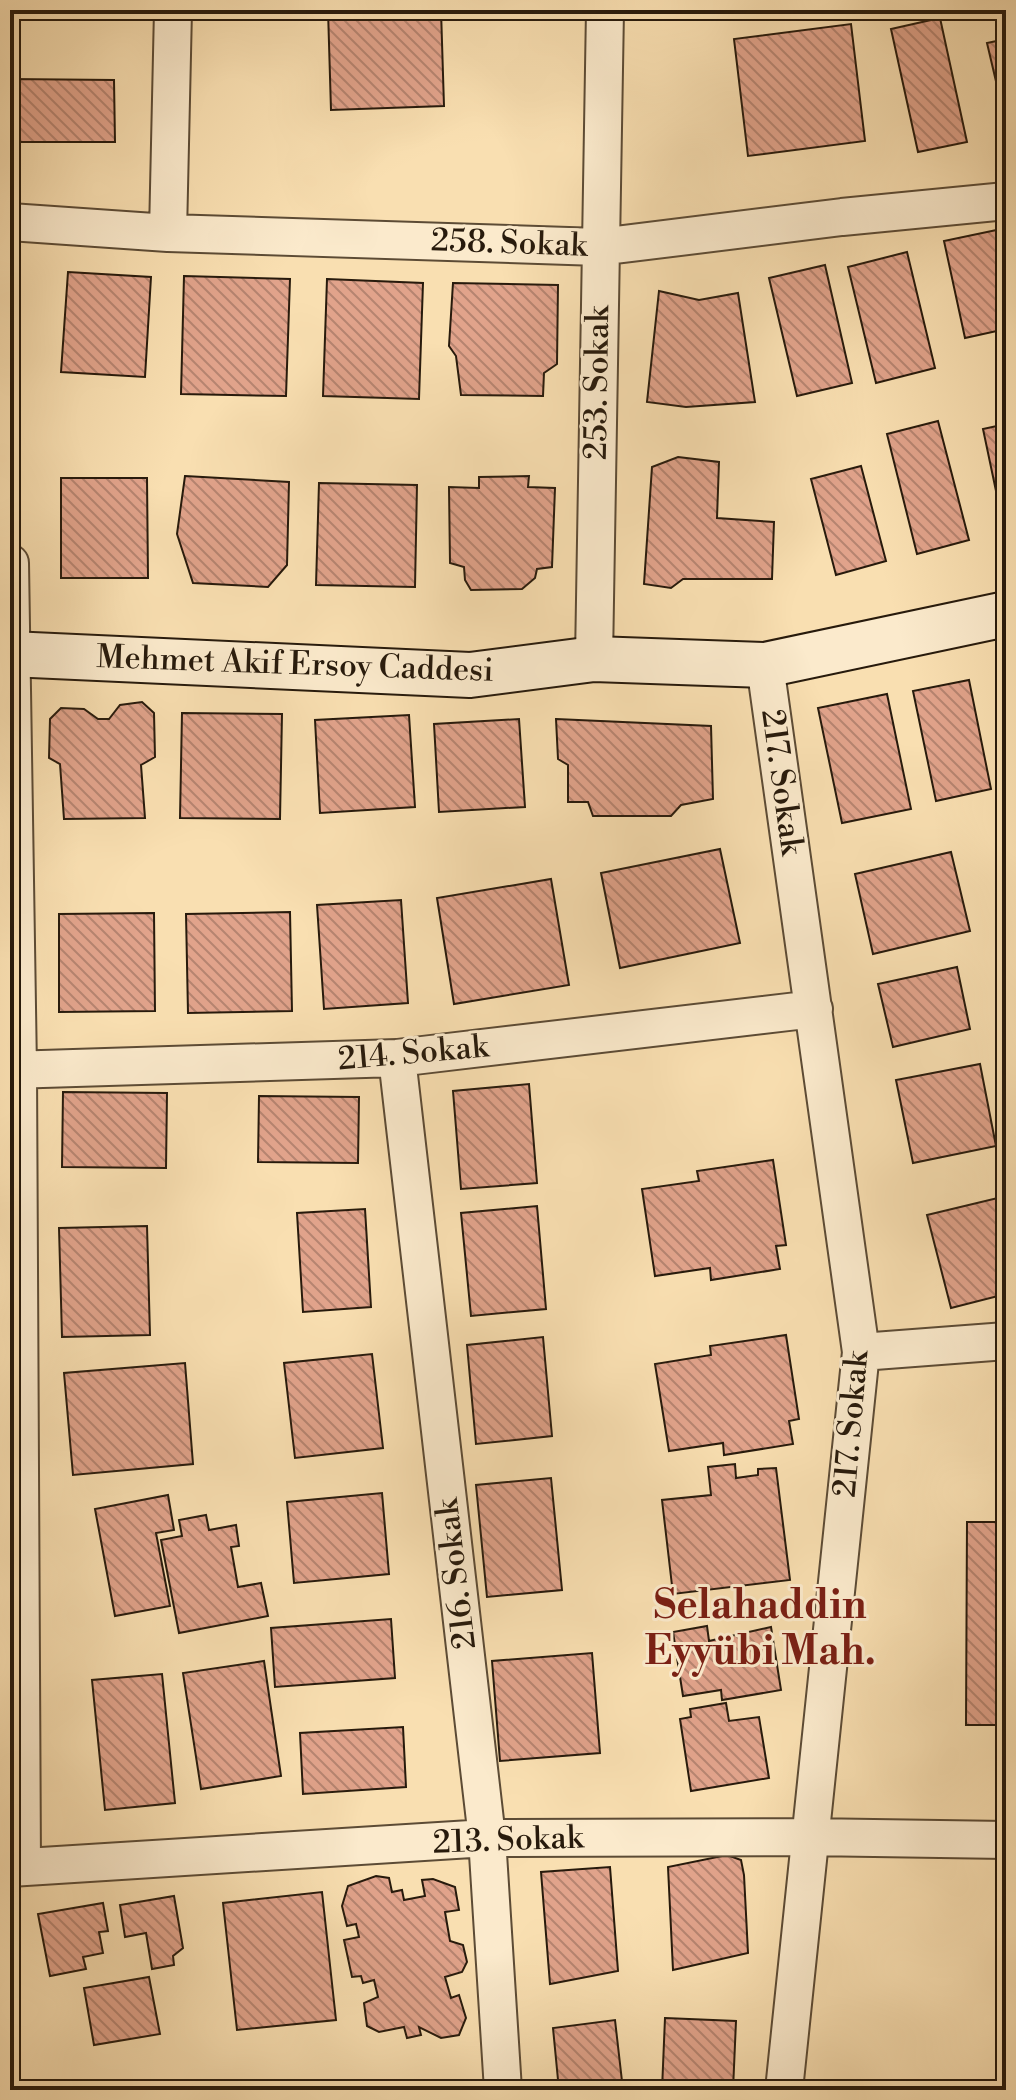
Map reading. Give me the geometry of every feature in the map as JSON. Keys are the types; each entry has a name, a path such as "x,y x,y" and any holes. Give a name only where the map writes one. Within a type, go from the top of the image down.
{"street":[{"path":"168,233 173,10"},
{"name":"253. Sokak","path":"594,659 605,10"},
{"name":"258. Sokak","path":"10,222 168,233 599,247 842,217 1006,201"},
{"path":"10,563 16,1868"},
{"name":"Mehmet Akif Ersoy Caddesi","path":"11,654 470,675 594,659 765,665 1006,614"},
{"name":"217. Sokak","path":"765,665 861,1352 784,2090"},
{"name":"214. Sokak","path":"14,1070 397,1058 814,1009"},
{"name":"216. Sokak","path":"397,1058 487,1838 503,2090"},
{"path":"861,1352 1006,1341"},
{"name":"213. Sokak","path":"16,1868 487,1838 1006,1840"}],"building":[{"path":"328,10 441,10 444,106 331,110"},
{"path":"940,18 967,142 918,152 891,29"},
{"path":"851,24 865,141 748,156 734,39"},
{"path":"1006,39 1006,124 987,43"},
{"path":"10,79 114,80 115,142 10,142"},
{"path":"1006,228 1006,329 965,338 944,241"},
{"path":"907,252 935,368 876,383 848,267"},
{"path":"825,265 852,383 797,396 769,278"},
{"path":"68,272 151,277 145,377 61,372"},
{"path":"184,276 290,279 286,396 181,394"},
{"path":"327,279 423,283 419,399 323,396"},
{"path":"453,283 558,285 557,364 544,373 543,396 461,395 456,356 449,346"},
{"path":"659,291 699,300 738,293 755,402 686,407 647,402"},
{"path":"938,421 969,540 917,554 887,434"},
{"path":"1006,424 1006,529 1004,529 983,429"},
{"path":"678,457 719,462 717,518 774,522 772,579 683,579 671,588 644,584 652,467"},
{"path":"861,466 886,561 836,575 811,479"},
{"path":"185,476 289,482 287,565 268,587 193,583 177,534"},
{"path":"529,476 528,487 555,488 552,567 537,569 535,578 522,589 471,590 465,580 464,567 450,563 449,487 479,488 479,477"},
{"path":"61,478 147,478 148,578 61,578"},
{"path":"319,483 417,485 415,587 316,585"},
{"path":"1006,672 1006,701 1000,674"},
{"path":"969,680 991,789 936,801 913,691"},
{"path":"887,694 911,809 842,823 818,708"},
{"path":"142,702 154,713 155,757 141,765 145,818 64,819 60,764 49,758 50,719 61,708 84,709 98,719 109,719 120,705"},
{"path":"182,713 282,714 280,819 180,818"},
{"path":"409,715 415,807 320,813 315,720"},
{"path":"519,719 525,807 439,812 434,724"},
{"path":"556,719 711,726 713,799 681,805 671,816 593,816 588,802 568,802 568,765 558,759"},
{"path":"720,849 740,943 620,968 601,873"},
{"path":"951,852 970,931 873,954 855,874"},
{"path":"551,879 569,985 454,1004 437,898"},
{"path":"401,900 408,1003 324,1009 317,905"},
{"path":"290,912 292,1011 188,1013 186,914"},
{"path":"154,913 155,1011 59,1012 59,914"},
{"path":"957,967 970,1029 893,1047 878,984"},
{"path":"980,1064 996,1146 913,1163 896,1080"},
{"path":"529,1084 537,1183 461,1189 453,1091"},
{"path":"63,1092 167,1093 166,1168 62,1167"},
{"path":"259,1096 359,1097 358,1163 258,1162"},
{"path":"773,1160 786,1245 776,1246 780,1269 711,1280 710,1268 655,1276 642,1189 699,1181 697,1171"},
{"path":"1006,1196 1006,1294 951,1308 927,1215"},
{"path":"537,1206 546,1309 471,1316 461,1213"},
{"path":"365,1209 371,1307 303,1312 297,1213"},
{"path":"147,1226 150,1335 62,1337 59,1228"},
{"path":"786,1335 799,1419 789,1421 793,1444 724,1455 723,1443 669,1451 655,1364 711,1355 710,1346"},
{"path":"543,1337 552,1436 476,1444 467,1345"},
{"path":"372,1354 383,1448 295,1458 284,1363"},
{"path":"185,1363 193,1464 73,1475 64,1373"},
{"path":"735,1464 736,1478 758,1475 758,1469 776,1468 790,1580 673,1594 662,1500 711,1495 708,1467"},
{"path":"551,1478 562,1590 487,1597 476,1485"},
{"path":"382,1493 389,1574 294,1583 287,1502"},
{"path":"168,1495 174,1530 156,1533 170,1606 115,1616 95,1509"},
{"path":"206,1515 209,1530 236,1525 239,1546 231,1547 238,1587 261,1583 268,1616 179,1633 161,1540 182,1536 179,1520"},
{"path":"967,1522 1006,1522 1006,1725 966,1725"},
{"path":"391,1619 395,1678 275,1687 271,1628"},
{"path":"707,1626 709,1641 771,1627 781,1690 722,1700 721,1690 683,1696 673,1632"},
{"path":"592,1653 600,1753 500,1761 492,1661"},
{"path":"264,1661 281,1776 201,1789 183,1673"},
{"path":"162,1674 175,1803 105,1810 92,1680"},
{"path":"726,1703 729,1721 759,1717 769,1778 691,1791 680,1719 691,1717 690,1709"},
{"path":"403,1727 406,1787 303,1794 300,1733"},
{"path":"727,1855 741,1860 748,1953 673,1970 668,1867"},
{"path":"610,1867 618,1971 550,1984 541,1872"},
{"path":"376,1876 389,1878 392,1892 402,1890 404,1900 425,1896 422,1880 433,1879 455,1887 459,1910 445,1912 450,1941 463,1945 467,1962 462,1972 445,1977 451,1998 459,1995 466,2018 459,2035 441,2038 419,2027 421,2035 407,2038 404,2027 379,2032 367,2026 364,2003 378,1997 374,1980 363,1983 361,1976 352,1977 344,1940 359,1937 356,1924 347,1926 342,1906 348,1886"},
{"path":"322,1892 336,2020 237,2030 223,1903"},
{"path":"174,1896 183,1948 173,1956 174,1965 152,1969 146,1933 125,1937 120,1905"},
{"path":"103,1903 108,1931 99,1932 103,1953 83,1957 86,1969 50,1976 38,1914"},
{"path":"149,1977 160,2034 94,2045 84,1988"},
{"path":"10,1987 16,2055 10,2055"},
{"path":"665,2018 736,2021 733,2090 662,2090"},
{"path":"615,2020 623,2090 559,2090 553,2028"}],"district":[{"name":"Selahaddin Eyyübi Mah.","path":"760,1629"}]}
